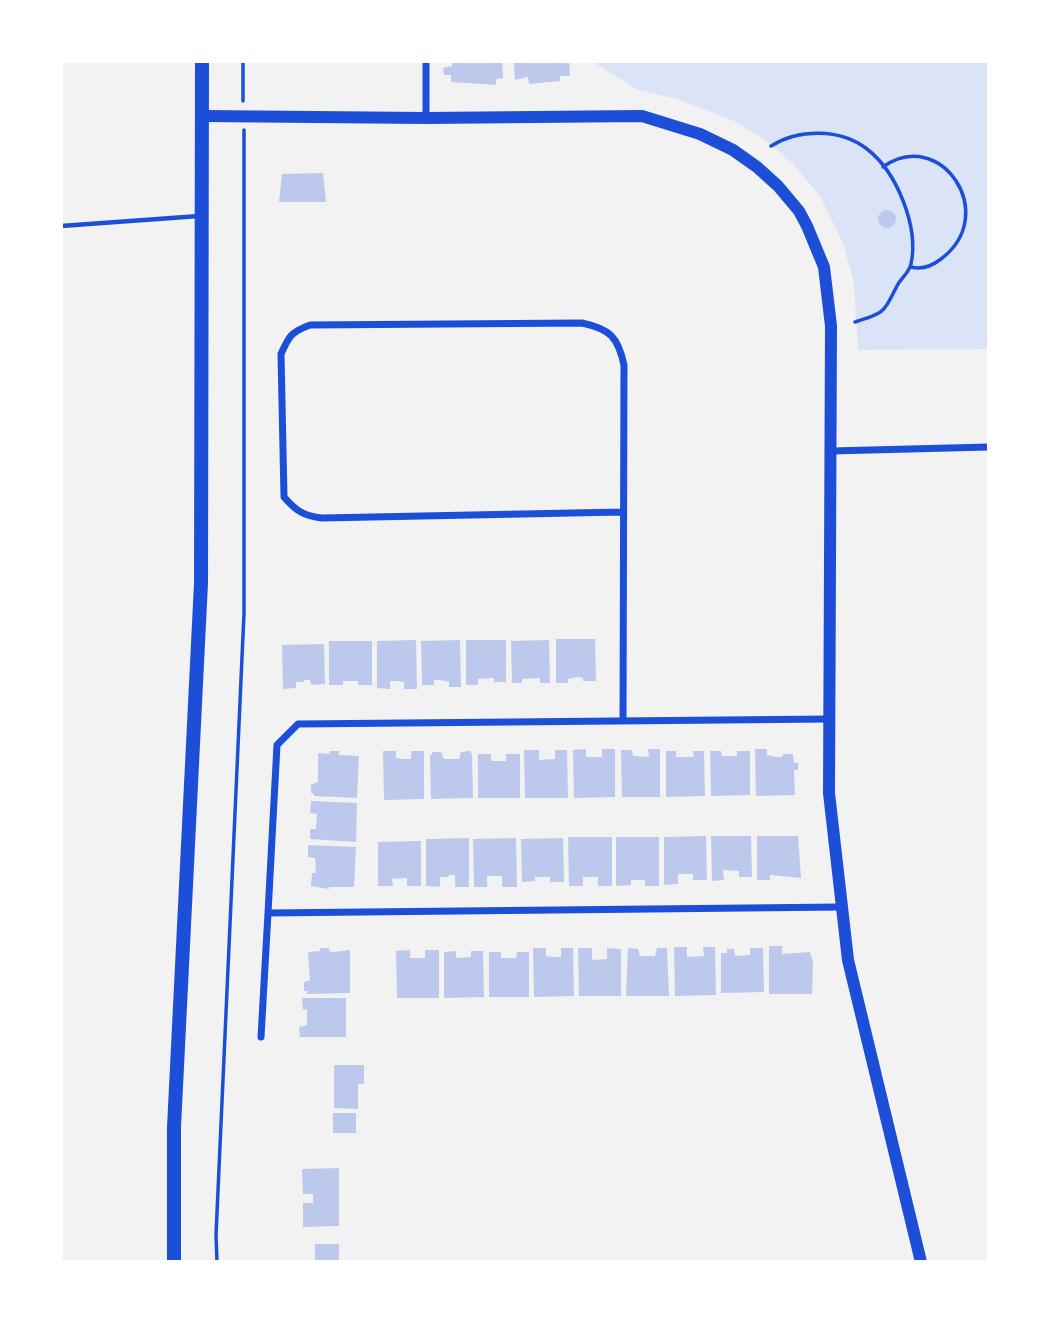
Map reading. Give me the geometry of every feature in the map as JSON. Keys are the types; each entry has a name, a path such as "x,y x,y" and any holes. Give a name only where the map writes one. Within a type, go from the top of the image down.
{"main road":[{"path":"174,1262 174,1127 201,583 204,215 202,61"}],"street":[{"path":"426,61 426,118"},
{"path":"203,116 642,116 700,134 733,150 778,186 799,211 824,267 831,326 829,793 841,907 848,960 920,1262"},
{"path":"622,512 322,518 307,516 295,510 284,496 281,354 288,339 293,331 310,325 582,323 600,327 612,335 620,348 624,365 623,721"},
{"path":"831,451 989,447"},
{"path":"261,1037 277,745 298,724 829,719"},
{"path":"268,913 841,907"}],"lane":[{"path":"61,226 204,215"}],"path":[{"path":"243,61 243,81"},
{"path":"771,146 792,135 831,134 866,148 883,167 906,206 913,241 911,267 901,278 886,309 855,322"},
{"path":"217,1262 216,1235 244,613 244,154"},
{"path":"883,167 897,159 923,158 947,170 962,192 967,215 961,238 955,247 935,263 926,267 911,267"}],"shaded area":[{"path":"591,61 989,61 989,349 858,350 854,283 843,243 820,196 792,163 764,139 734,121 677,99 638,90"}],"building":[{"path":"452,61 502,61 503,78 496,79 496,85 451,82 451,75 444,75 443,68 452,66"},
{"path":"514,61 569,61 570,76 560,76 560,81 529,84 528,77 515,80"},
{"path":"323,173 326,202 279,202 282,174"},
{"path":"887,210 893,213 896,219 893,225 887,228 881,225 878,219 881,213"},
{"path":"556,639 595,639 596,681 583,681 583,678 577,677 568,679 568,683 556,683"},
{"path":"416,640 417,689 404,689 404,682 395,681 390,681 390,689 377,688 377,641"},
{"path":"460,640 461,687 449,687 449,682 440,680 434,680 434,685 422,685 421,641"},
{"path":"466,640 506,640 506,682 494,682 494,678 478,679 478,685 466,685"},
{"path":"549,640 550,683 540,683 540,678 522,679 522,683 512,683 511,641"},
{"path":"329,641 372,641 372,685 343,681 343,685 329,685"},
{"path":"324,644 325,684 311,685 310,680 304,680 296,682 296,688 283,689 282,645"},
{"path":"586,749 586,757 602,757 602,749 615,749 615,797 574,798 573,750"},
{"path":"648,749 660,749 660,797 622,797 621,750 632,750 633,756 649,757"},
{"path":"755,749 767,749 767,755 776,757 793,754 794,763 798,763 798,770 794,770 795,795 756,796"},
{"path":"524,750 539,750 539,760 555,759 555,750 567,750 568,798 525,798"},
{"path":"330,751 339,751 339,755 359,756 357,798 314,796 311,793 311,785 318,782 318,753 329,754"},
{"path":"383,751 396,751 396,758 411,759 411,751 424,751 424,799 384,800"},
{"path":"470,751 473,798 431,799 432,752 441,752 444,759 459,759 461,752"},
{"path":"666,751 676,751 676,757 694,757 693,751 704,751 705,796 666,797"},
{"path":"710,751 721,751 722,756 737,756 737,751 750,751 750,795 711,796"},
{"path":"478,754 491,754 491,761 506,761 506,754 520,754 520,798 478,798"},
{"path":"311,801 357,803 356,842 310,839 310,829 316,829 317,814 310,813"},
{"path":"706,836 707,880 693,880 693,874 678,874 678,884 664,885 664,837"},
{"path":"711,836 751,836 752,877 739,877 739,871 723,870 724,880 712,881"},
{"path":"757,836 798,836 801,878 770,875 770,880 757,880"},
{"path":"568,837 612,837 612,886 598,886 598,877 583,877 583,886 569,886"},
{"path":"616,837 659,837 659,886 645,886 645,880 631,880 631,885 616,886"},
{"path":"469,838 469,887 455,887 455,875 440,877 440,887 426,886 426,839"},
{"path":"516,838 517,887 502,887 502,876 487,876 487,887 474,887 473,839"},
{"path":"563,838 564,882 550,882 550,877 535,877 535,881 522,882 521,839"},
{"path":"421,841 421,886 407,886 407,878 392,879 393,886 378,886 378,842"},
{"path":"308,845 356,847 354,887 329,889 311,886 312,873 315,873 316,867 315,858 308,857"},
{"path":"769,946 782,946 782,954 810,952 813,962 812,994 769,994"},
{"path":"674,947 687,947 687,957 704,956 703,947 715,947 716,995 675,996"},
{"path":"320,948 329,948 329,951 333,952 350,950 350,993 307,994 307,991 304,991 304,982 310,980 308,952 320,951"},
{"path":"533,948 546,948 546,956 561,957 561,948 573,948 574,996 534,997"},
{"path":"578,948 592,948 592,960 607,959 607,948 621,949 621,996 579,996"},
{"path":"628,948 638,949 640,956 655,956 657,948 667,948 669,996 626,996"},
{"path":"750,948 763,948 764,992 721,993 721,953 734,949 735,956 750,955"},
{"path":"410,950 410,958 425,958 425,950 439,950 439,998 397,998 396,951"},
{"path":"456,951 456,958 471,957 471,951 483,951 484,997 444,998 444,952"},
{"path":"489,952 501,952 501,958 516,958 517,952 529,952 529,997 489,997"},
{"path":"302,998 346,998 346,1037 300,1037 299,1027 307,1025 307,1009 303,1010"},
{"path":"334,1065 364,1065 364,1084 358,1084 358,1109 334,1108"},
{"path":"333,1113 356,1113 356,1133 333,1133"},
{"path":"339,1168 339,1226 303,1227 303,1203 313,1203 313,1194 303,1194 302,1169"},
{"path":"315,1244 339,1244 339,1262 315,1262"}]}
